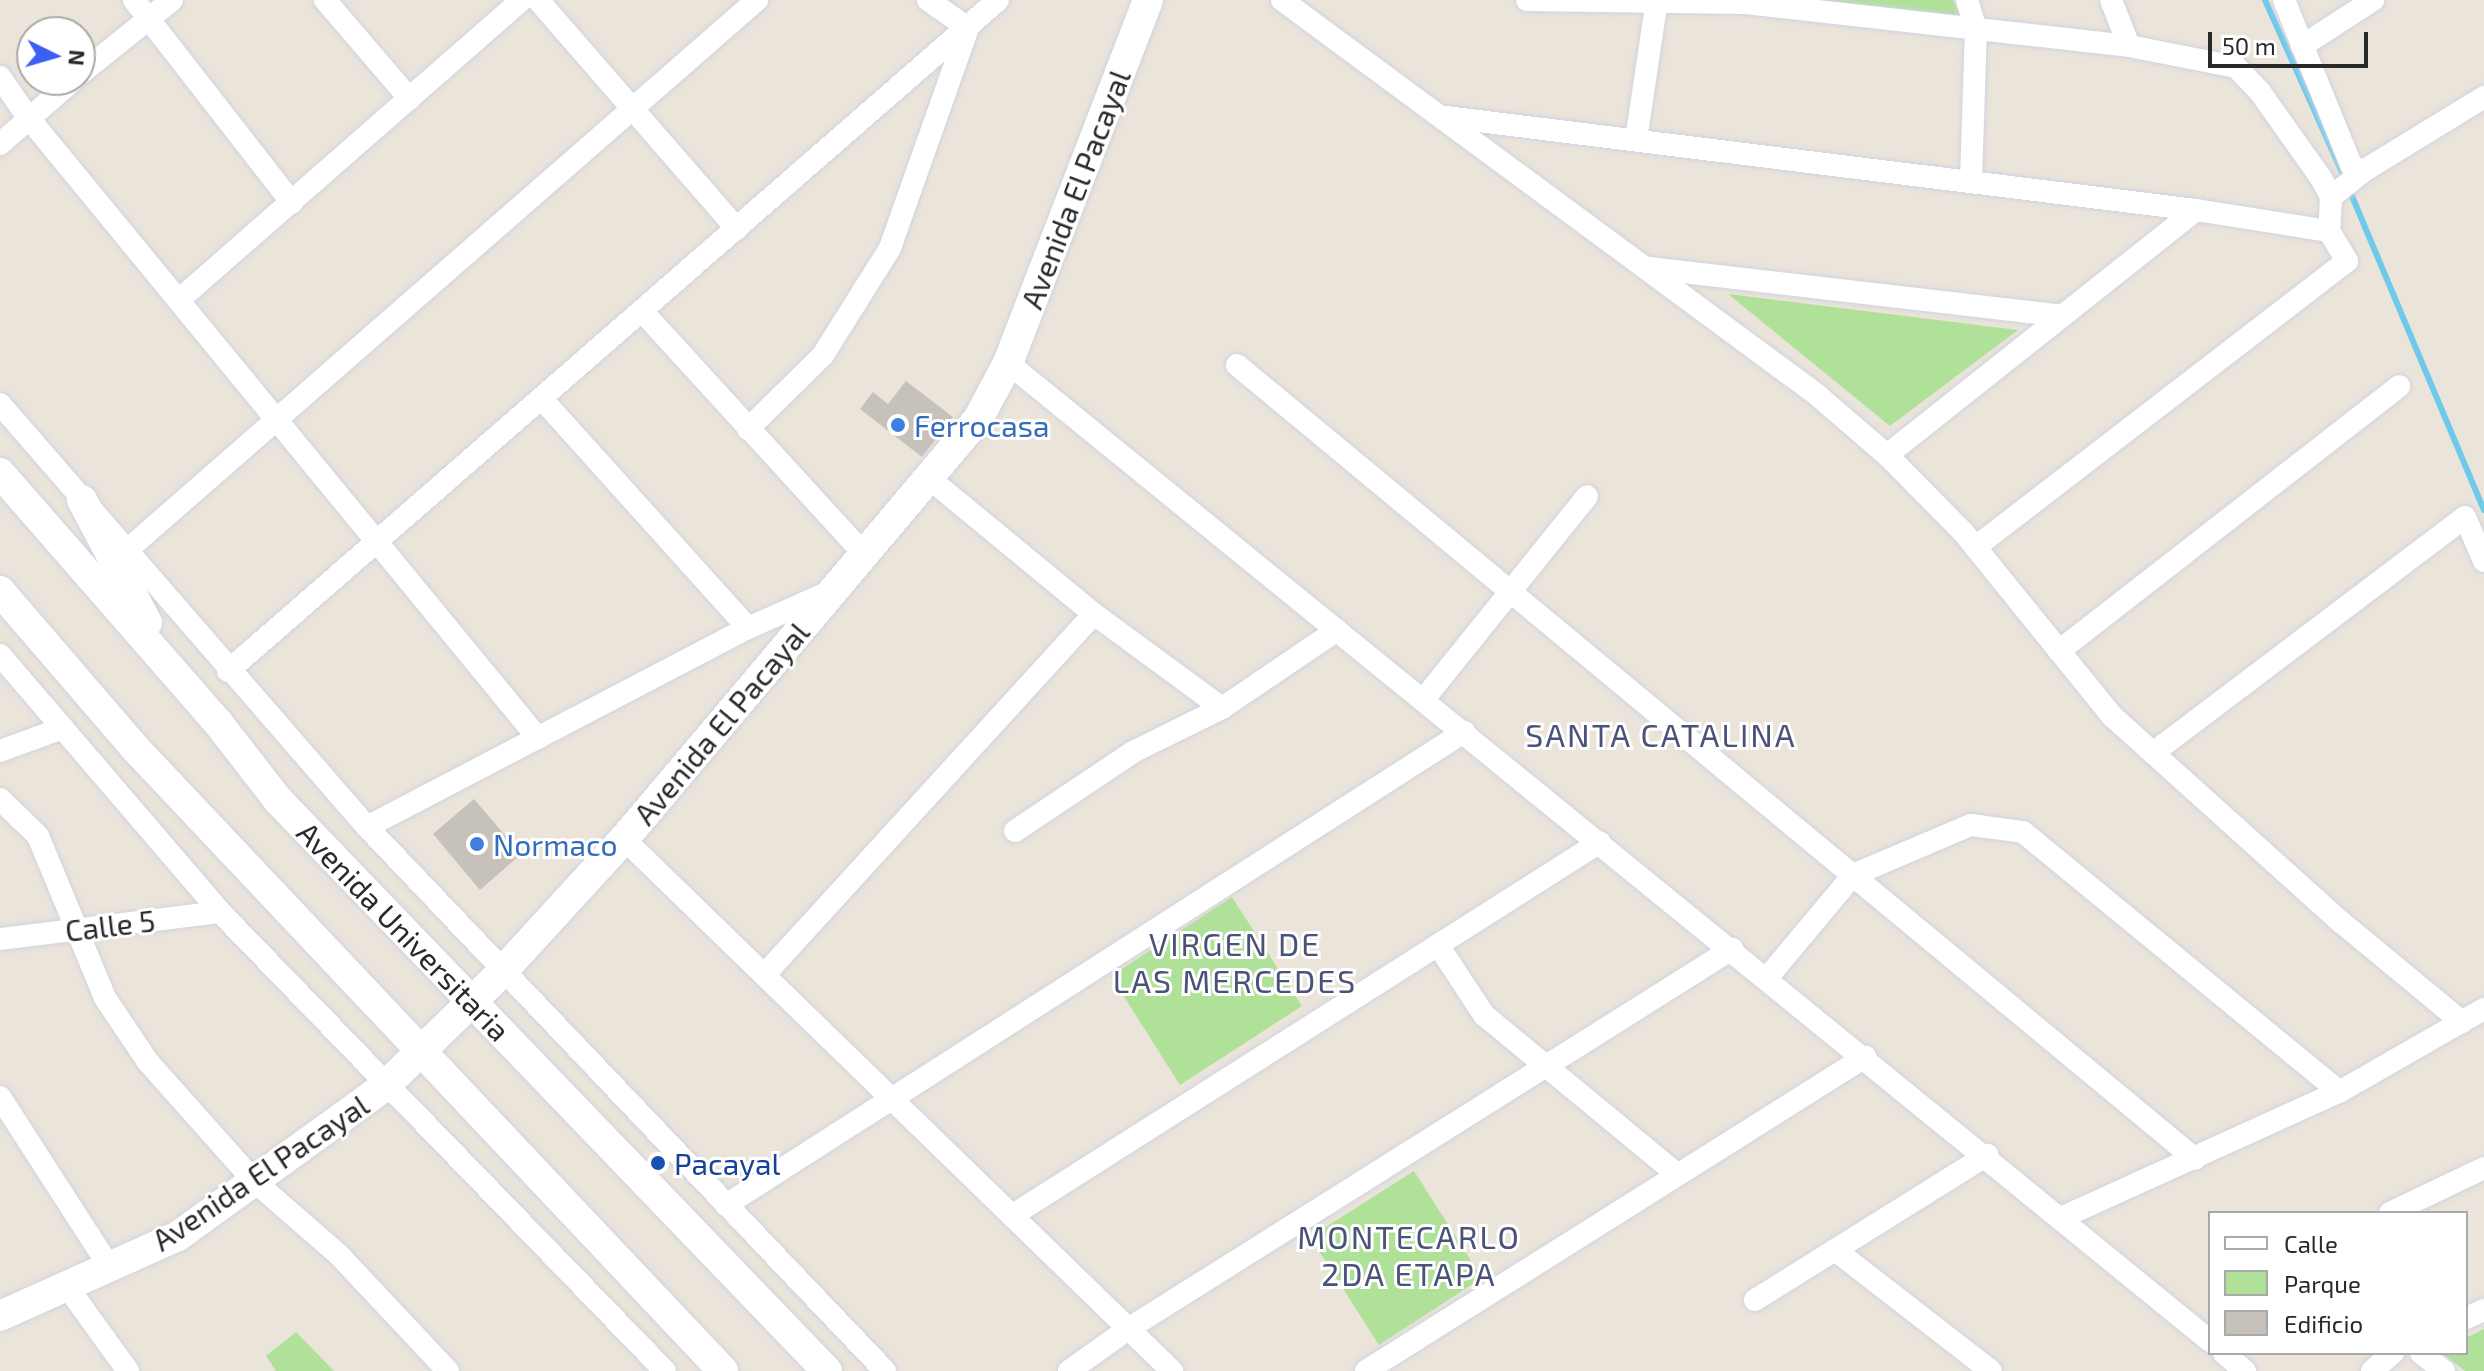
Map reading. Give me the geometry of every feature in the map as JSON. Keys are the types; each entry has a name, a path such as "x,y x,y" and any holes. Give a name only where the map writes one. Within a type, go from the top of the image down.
{"street":[{"path":"134,0 292,203"},
{"path":"96,61 172,0"},
{"path":"325,0 410,99"},
{"path":"180,299 521,0"},
{"path":"538,0 737,229"},
{"path":"126,551 757,0"},
{"path":"928,0 968,28"},
{"path":"228,671 998,0"},
{"name":"Avenida El Pacayal","path":"0,1316 178,1236 385,1086 472,1004 624,839 978,419 1008,363 1148,0"},
{"path":"1282,0 1445,117 1816,394 1887,455 1975,547 2112,716 2341,922 2462,1022"},
{"path":"1527,0 1633,5 1657,0 1789,4 2129,46 2236,67 2260,92 2331,197 2329,231 2347,261 1975,547"},
{"path":"1636,140 1657,0"},
{"path":"1967,0 1976,29 1971,182"},
{"path":"2111,0 2129,46"},
{"path":"2284,0 2351,165 2365,170"},
{"path":"2302,46 2373,0"},
{"path":"748,429 823,355 890,248 968,28"},
{"path":"0,77 27,116 279,417 538,738"},
{"path":"0,144 27,116 53,96"},
{"path":"2331,197 2365,170 2484,97"},
{"path":"1445,117 2196,210 2329,231"},
{"path":"1887,455 2196,210"},
{"path":"1647,268 2061,316"},
{"path":"642,311 864,554"},
{"path":"1008,363 1987,1155 2208,1339"},
{"path":"1237,365 2195,1159"},
{"path":"2059,651 2399,386"},
{"path":"541,398 748,628"},
{"path":"0,404 228,671 367,827 501,973 885,1371"},
{"name":"Avenida Universitaria","path":"0,473 170,668 278,800 827,1371"},
{"path":"930,479 1094,614 1222,708"},
{"path":"1424,699 1587,496"},
{"path":"82,500 170,668"},
{"path":"2153,753 2465,517 2484,561"},
{"path":"0,591 134,747 723,1371"},
{"path":"367,827 748,628 831,591"},
{"path":"766,973 1094,614"},
{"path":"1015,831 1133,752 1222,708 1337,630"},
{"path":"0,655 220,912 385,1086 665,1371"},
{"path":"0,751 63,728"},
{"path":"726,1205 1464,732"},
{"path":"0,799 38,836 105,998 148,1062 254,1181 339,1255 448,1371"},
{"path":"1767,978 1853,875 1971,825 2023,832 2339,1092"},
{"path":"624,839 766,973 1172,1371"},
{"path":"1013,1215 1600,842"},
{"name":"Calle 5","path":"0,939 220,912"},
{"path":"1438,945 1484,1015 1678,1175"},
{"path":"1069,1371 1128,1329 1732,949"},
{"path":"2063,1217 2339,1092 2484,1009"},
{"path":"1366,1371 1865,1057"},
{"path":"0,1097 110,1268"},
{"path":"1755,1300 1987,1155"},
{"path":"2394,1211 2484,1168"},
{"path":"1835,1250 1991,1371"},
{"path":"66,1285 128,1371"},
{"path":"665,1310 700,1371"},
{"path":"2226,1355 2245,1371"},
{"path":"2372,1371 2391,1355"},
{"path":"2424,1355 2444,1371"}],"green space":[{"path":"1804,0 1953,0 1961,18"},
{"path":"1728,294 2018,330 1890,426"},
{"path":"1232,897 1302,1006 1180,1085 1111,976"},
{"path":"1414,1171 1482,1278 1379,1345 1310,1237"},
{"path":"2484,1329 2484,1371 2465,1371 2445,1355 2468,1355 2468,1337"},
{"path":"296,1332 334,1371 276,1371 266,1356"}],"building":[{"path":"906,381 953,417 922,457 860,409 873,392 888,404"},
{"name":"Normaco","path":"474,799 521,854 480,890 433,834"}],"waterway":[{"path":"2265,0 2345,179"},
{"path":"2349,189 2484,510"}],"place":[{"name":"Ferrocasa","path":"898,425"},
{"name":"Normaco","path":"477,844"},
{"name":"Pacayal","path":"658,1163"}],"district":[{"name":"SANTA CATALINA","path":"1661,734"},
{"name":"VIRGEN DE LAS MERCEDES","path":"1235,962"},
{"name":"MONTECARLO 2DA ETAPA","path":"1409,1256"}]}
